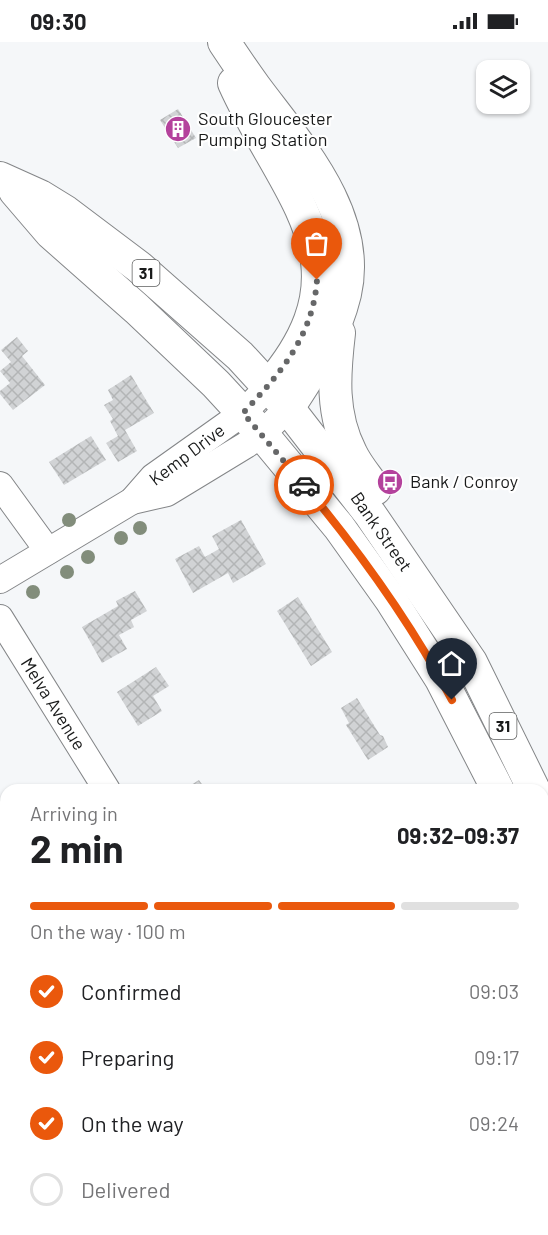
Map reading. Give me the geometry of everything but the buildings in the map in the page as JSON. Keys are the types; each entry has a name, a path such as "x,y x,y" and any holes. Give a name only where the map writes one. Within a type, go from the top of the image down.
{"main road":[{"path":"216,42 239,95 303,210 309,224 317,261 316,299 310,320 283,369 278,397"},
{"path":"224,42 281,120 330,197 346,248 347,263 334,368 336,407 341,429 351,454 439,586 464,635 471,662"},
{"name":"Bank Street","path":"4,180 40,196 66,212 139,267 240,356 278,397 370,514 471,662 531,784"},
{"name":"Bank Street","path":"4,180 51,233 137,309 253,423 339,527 391,600 441,679 495,784"},
{"path":"278,397 324,351 345,293"}],"street":[{"name":"Kemp Drive","path":"0,580 132,501 153,477 253,423 278,397"},
{"path":"0,485 48,551"},
{"name":"Melva Avenue","path":"0,618 103,784"}],"way so far":[{"path":"304,485 243,413 283,369 301,340 316,299 317,280"}],"place":[{"name":"South Gloucester Pumping Station","path":"178,129"},
{"name":"Bank / Conroy","path":"390,482"}],"route":[{"path":"304,485 379,581 452,700"}]}
